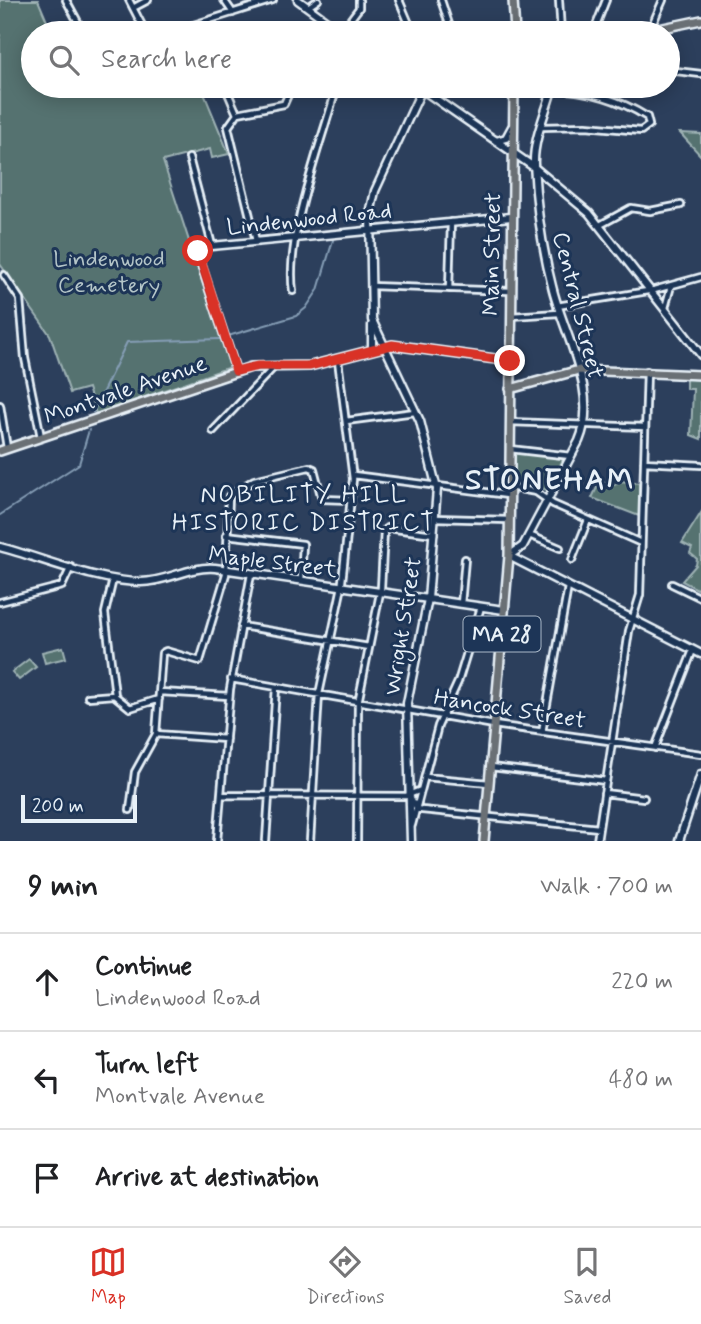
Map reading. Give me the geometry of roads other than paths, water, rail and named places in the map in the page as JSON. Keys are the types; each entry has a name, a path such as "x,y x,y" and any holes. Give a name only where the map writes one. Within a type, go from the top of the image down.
{"main road":[{"path":"513,0 514,21"},
{"path":"680,25 701,20"},
{"name":"Main Street","path":"484,841 509,556 513,98"},
{"name":"Montvale Avenue","path":"3,450 236,371 275,366 308,367 383,346 401,345 510,361"},
{"path":"510,389 579,370 700,374"}],"street":[{"path":"66,0 77,21"},
{"path":"129,0 140,21"},
{"path":"133,8 148,0"},
{"path":"224,0 233,13"},
{"path":"208,21 273,0"},
{"path":"298,0 326,21"},
{"path":"307,7 318,0"},
{"path":"350,21 358,9 359,0"},
{"path":"399,0 408,21"},
{"path":"441,0 448,21"},
{"path":"559,0 560,21"},
{"path":"598,21 606,0"},
{"path":"657,21 663,0"},
{"path":"680,71 701,74"},
{"path":"230,98 237,114"},
{"path":"256,241 227,133 230,121 237,114 283,105 286,98"},
{"path":"293,291 291,271 295,237 334,98"},
{"path":"372,349 370,230 373,197 415,98"},
{"path":"434,98 532,166 600,225 701,355"},
{"name":"Central Street","path":"509,556 523,547 571,456 584,425 579,370 558,309 547,264 532,166 550,98"},
{"path":"542,127 586,126 641,131 649,126 647,117 624,104 606,98"},
{"path":"496,141 506,138 512,127"},
{"path":"189,158 212,245"},
{"path":"511,170 519,163 532,166"},
{"path":"600,225 632,208 648,211 681,205"},
{"name":"Lindenwood Road","path":"236,371 198,254 200,247 511,217"},
{"path":"449,289 452,222"},
{"path":"4,275 20,302 25,358 42,438"},
{"path":"510,316 558,309 701,277"},
{"path":"665,309 673,285"},
{"path":"371,286 510,291"},
{"name":"Wright Street","path":"372,320 415,412 437,486 428,599 406,709 411,841"},
{"path":"310,841 319,694 342,587 353,475 338,360"},
{"path":"213,430 275,366"},
{"path":"598,841 631,619 640,595 647,371"},
{"path":"0,405 3,450"},
{"path":"346,421 415,412"},
{"path":"510,422 645,427"},
{"path":"509,449 571,456"},
{"path":"644,462 701,465"},
{"path":"131,810 135,772 156,734 163,652 200,661 226,570 229,496 259,478 310,467 314,470 321,499 351,500"},
{"path":"353,475 437,486 508,491 529,489 588,520 641,543"},
{"path":"435,518 508,520"},
{"path":"572,560 588,520"},
{"path":"357,841 358,701 380,593 385,529 434,534"},
{"path":"226,535 303,544 301,581"},
{"path":"529,536 560,548"},
{"name":"Maple Street","path":"0,547 113,577 144,582 194,568 226,570 504,610"},
{"path":"509,556 701,654"},
{"path":"461,604 465,559"},
{"path":"0,602 62,586 71,566"},
{"path":"217,841 231,679 251,574"},
{"path":"113,577 105,615 115,695 130,708 159,699"},
{"path":"672,584 701,598"},
{"path":"541,732 568,587"},
{"path":"411,830 442,714 458,682 481,607"},
{"path":"241,626 369,646"},
{"path":"655,748 693,650"},
{"name":"Hancock Street","path":"231,679 494,725 701,754"},
{"path":"266,841 276,687"},
{"path":"160,692 229,696"},
{"path":"88,697 115,695"},
{"path":"156,734 226,739"},
{"path":"490,767 606,781"},
{"path":"679,841 701,774"},
{"path":"425,778 489,783"},
{"path":"221,795 410,796 421,790"},
{"path":"604,793 644,798"},
{"path":"410,796 417,809"},
{"path":"417,809 599,828"}],"waterway":[{"path":"228,336 296,316 306,308 318,290 333,240"},
{"path":"93,412 127,342 220,339"},
{"path":"0,515 79,464 89,430"}],"district":[{"name":"STONEHAM","path":"550,479"},
{"name":"NOBILITY HILL HISTORIC DISTRICT","path":"304,508"}],"park label":[{"name":"Lindenwood Cemetery","path":"109,271"}]}
